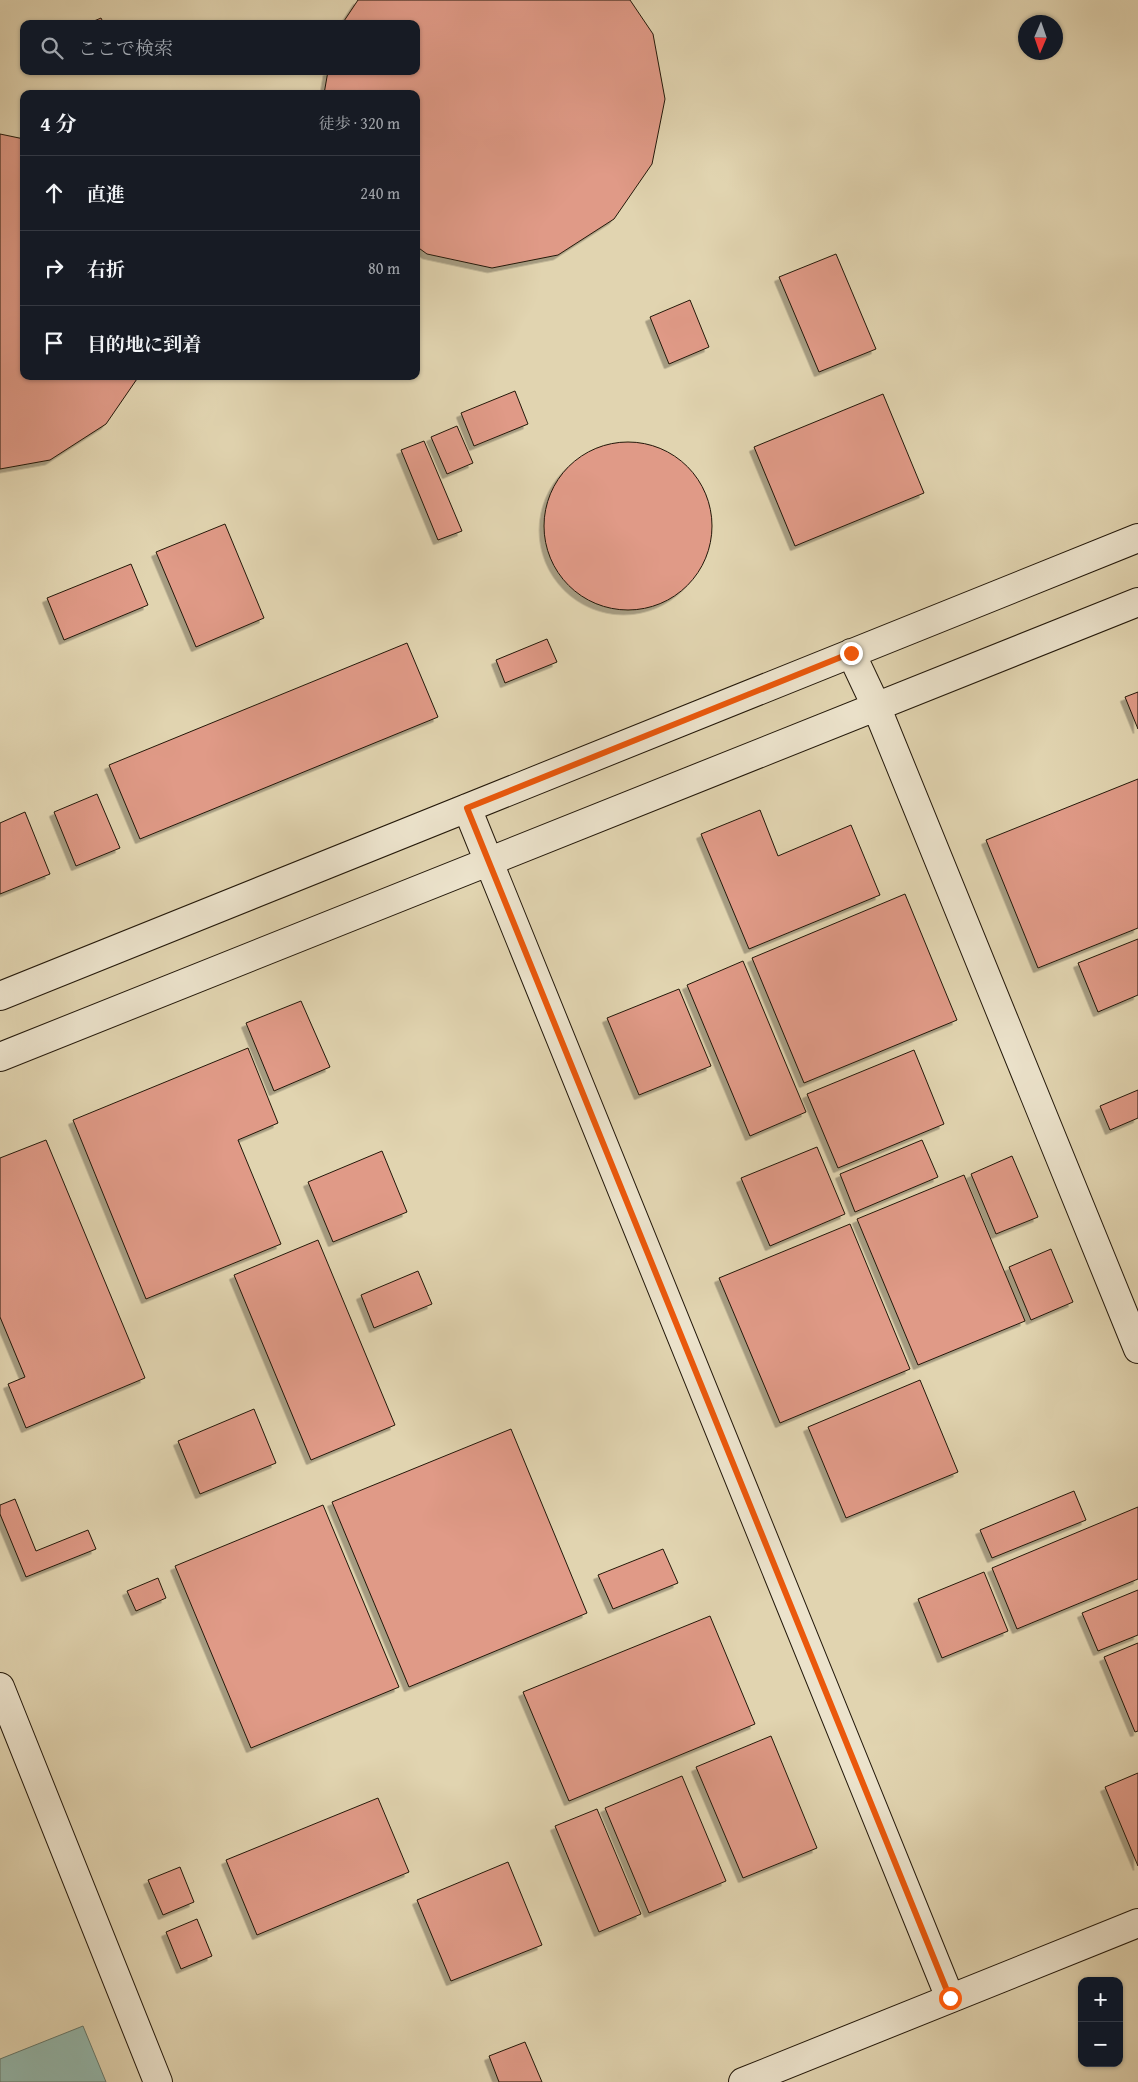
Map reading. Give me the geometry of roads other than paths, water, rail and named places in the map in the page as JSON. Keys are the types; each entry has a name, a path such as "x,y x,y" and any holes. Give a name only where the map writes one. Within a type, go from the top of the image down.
{"street":[{"path":"0,996 1138,538"},
{"path":"0,1057 1138,602"},
{"path":"851,653 876,706 1138,1349"},
{"path":"467,808 950,1998"},
{"path":"0,1687 158,2082"},
{"path":"743,2082 1138,1923"}],"water":[{"path":"83,2026 106,2082 0,2082 0,2059"}]}
